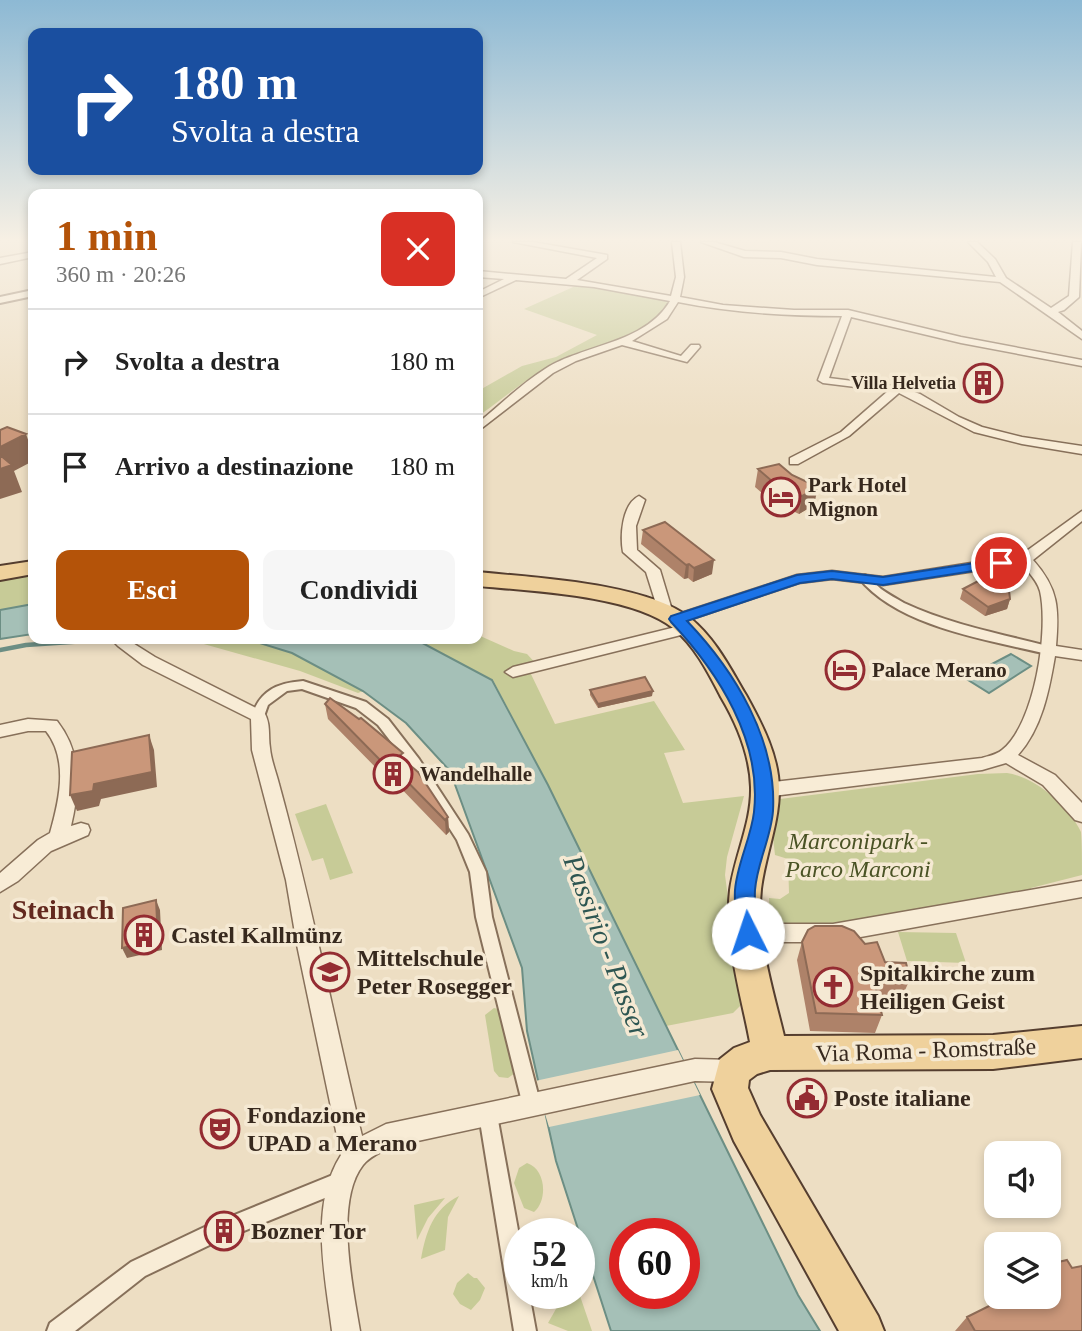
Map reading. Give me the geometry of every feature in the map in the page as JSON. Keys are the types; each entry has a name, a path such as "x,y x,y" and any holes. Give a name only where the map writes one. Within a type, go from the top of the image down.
{"main road":[{"path":"0,573 28,569"},
{"path":"483,580 590,593 676,620 724,678 743,712 757,745 765,790 763,813 746,879 748,933 770,1053 747,1060 733,1071 730,1079 733,1096 747,1128 863,1331"},
{"name":"Via Roma - Romstraße","path":"770,1053 993,1052 1082,1042"}],"street":[{"path":"483,422 549,371 572,359 621,341 664,317 672,304"},
{"path":"709,304 773,312 848,313 920,332 1082,363"},
{"path":"1038,304 1082,336"},
{"path":"1050,312 1067,309 1070,304"},
{"path":"848,313 823,380 897,388 928,400 967,425 1024,440 1082,450"},
{"path":"621,341 683,360 695,347"},
{"path":"794,461 845,435 897,388"},
{"path":"639,500 629,523 627,540 630,552 653,570 665,610 676,620"},
{"path":"513,672 797,579 832,575 883,581 1025,559 1082,515"},
{"path":"765,790 982,764 1007,756 1020,742 1033,719 1047,650 1050,614 1046,587 1025,559"},
{"path":"865,579 871,588 905,608 987,635 1047,650 1082,655"},
{"path":"124,644 149,661 258,716"},
{"path":"354,1156 307,945 296,880 261,750 258,716 262,703 284,687 303,685 361,705 383,722 414,762 463,838 478,872 484,917 537,1105"},
{"path":"0,732 28,725 51,724 61,734 66,748 68,802 51,840"},
{"path":"1007,756 1049,780 1082,814"},
{"path":"0,884 51,840 81,830"},
{"path":"748,933 832,933 1082,888"},
{"path":"346,1331 334,1241 341,1182 354,1156 386,1136 692,1071 733,1071"},
{"path":"488,1115 525,1331"},
{"path":"233,1224 279,1199 341,1182"},
{"path":"58,1331 138,1269 212,1233"}],"green space":[{"path":"535,304 671,304 649,325 634,334 543,371 483,413 483,388 522,366 556,357 597,335 524,309"},
{"path":"28,576 28,605 0,610 0,579"},
{"path":"483,637 527,654 539,667 529,670 555,724 654,701 685,750 664,753 683,803 744,796 727,857 725,875 742,1004 733,1013 666,1026 548,785 493,680 425,644 483,644"},
{"path":"204,644 263,644 292,653 363,691 358,693 300,671"},
{"name":"Marconipark - Parco Marconi","path":"1007,773 1029,780 1050,794 1076,822 1081,832 1082,875 1031,888 1032,892 835,926 770,927 769,898 780,899 789,893 788,859 775,855 773,837 780,799 978,774"},
{"path":"326,804 353,873 330,880 323,858 312,861 295,814"},
{"path":"898,932 956,933 966,963 907,961"},
{"path":"494,1008 502,1010 515,1068 515,1073 508,1078 499,1077 494,1071 485,1015"},
{"path":"527,1163 538,1172 543,1185 541,1200 534,1212 524,1208 514,1183 519,1168"},
{"path":"459,1196 448,1217 445,1250 421,1259 432,1222 450,1201"},
{"path":"445,1198 428,1218 417,1240 414,1205"},
{"path":"468,1273 477,1278 485,1288 480,1300 471,1310 460,1304 453,1294 457,1283"},
{"path":"556,1309 584,1309 592,1331 568,1331 548,1323"}],"water":[{"path":"28,605 28,635 0,639 0,610"},
{"name":"Passirio - Passer","path":"263,644 424,644 492,680 548,785 798,1295 820,1331 611,1331 595,1282 595,1218 574,1218 556,1161 527,1031 522,968 450,771 406,723 363,691 292,653"},
{"path":"1011,654 1031,666 989,693 965,678"}],"pier":[{"path":"678,1050 700,1095 549,1127 535,1081"}],"building":[{"path":"7,427 26,434 0,447 0,430"},
{"path":"0,455 12,465 0,469"},
{"path":"779,464 792,475 818,487 802,496 773,482 758,469"},
{"path":"665,522 714,560 694,568 686,565 643,530"},
{"path":"986,577 1009,590 1010,599 988,607 963,589"},
{"path":"645,677 653,691 598,704 590,690"},
{"path":"330,698 361,718 403,753 399,756 418,772 448,817 445,820 388,762 384,764 325,704"},
{"path":"149,735 152,772 94,784 93,791 70,795 72,752"},
{"name":"Castel Kallmünz","path":"156,900 158,940 122,948 123,908"},
{"path":"815,926 842,926 854,931 865,944 877,942 885,962 906,963 910,979 873,976 882,1015 816,1013 802,942 808,930"},
{"path":"223,1230 235,1233 213,1242 220,1237"},
{"path":"1067,1260 1072,1268 1082,1266 1082,1331 975,1331 967,1317 984,1308 1061,1309 1061,1261"}],"waterway":[{"path":"0,650 41,644"}],"place":[{"name":"Villa Helvetia","path":"983,383"},
{"name":"Park Hotel Mignon","path":"781,497"},
{"name":"Palace Merano","path":"845,670"},
{"name":"Wandelhalle","path":"393,774"},
{"name":"Castel Kallmünz","path":"144,935"},
{"name":"Mittelschule Peter Rosegger","path":"330,972"},
{"name":"Spitalkirche zum Heiligen Geist","path":"833,987"},
{"name":"Poste italiane","path":"807,1098"},
{"name":"Fondazione UPAD a Merano","path":"220,1129"},
{"name":"Bozner Tor","path":"224,1231"}],"district":[{"name":"Steinach","path":"63,909"}],"route":[{"path":"748,933 745,889 763,813 764,771 757,745 734,695 698,641 677,619 797,579 832,575 883,581 1001,563"}]}
